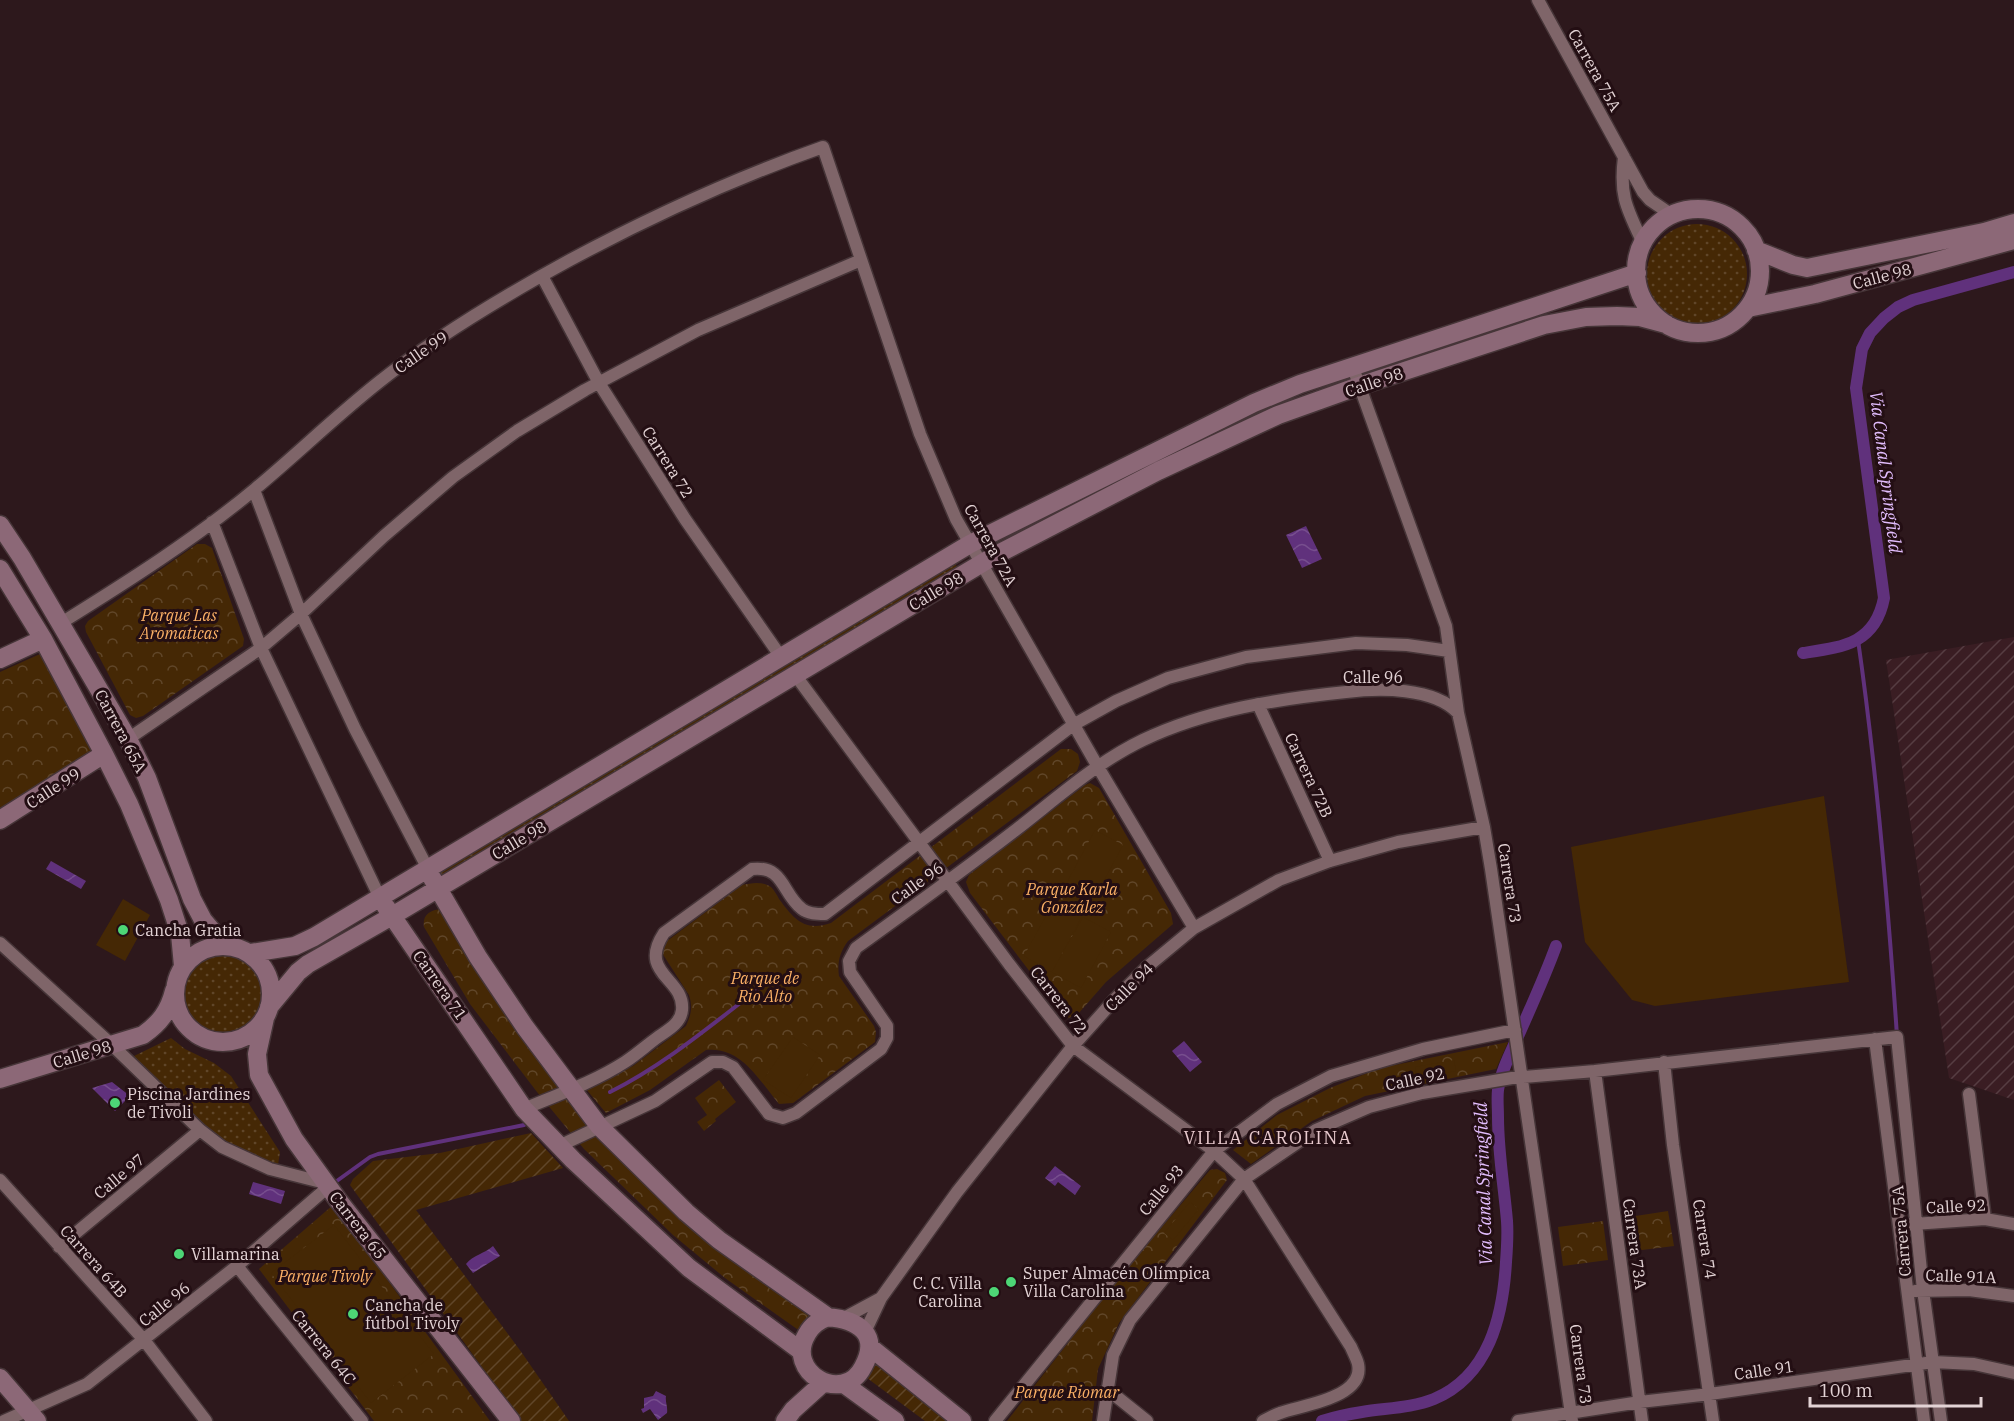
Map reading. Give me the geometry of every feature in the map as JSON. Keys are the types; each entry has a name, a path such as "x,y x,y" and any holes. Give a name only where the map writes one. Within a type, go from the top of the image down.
{"street":[{"name":"Carrera 75A","path":"1538,0 1650,201 1672,215"},
{"name":"Carrera 72A","path":"823,147 920,434 956,519 1073,725 1194,928"},
{"name":"Calle 99","path":"61,623 212,522 254,490 379,382 492,304 639,223 766,167 823,147"},
{"path":"1624,157 1621,177 1625,206 1643,243"},
{"path":"1692,210 1722,214 1739,225 1756,250 1760,280 1754,299 1734,322 1715,331 1695,333 1666,324 1645,302 1640,292 1636,273 1639,252 1655,227 1672,215 1692,210"},
{"name":"Calle 98","path":"1756,250 1793,265 1807,268 1984,232 2014,223"},
{"name":"Calle 98","path":"1748,308 1815,294 2014,240"},
{"path":"128,739 261,648 384,536 453,477 517,431 599,383 698,330 861,260"},
{"name":"Calle 98","path":"251,953 295,946 381,898 970,544 1254,403 1352,365 1636,273"},
{"name":"Carrera 72","path":"542,276 599,383 685,519 781,657"},
{"name":"Calle 98","path":"267,1012 303,968 982,563 1188,457 1278,415 1544,325 1586,317 1617,316 1640,317 1666,324"},
{"name":"Carrera 73","path":"1352,365 1446,626 1458,713 1484,827 1516,1038 1517,1077 1572,1417"},
{"path":"254,490 301,614 356,729 438,888 478,957 525,1027 599,1126 686,1212 719,1240 835,1318 849,1321 962,1421"},
{"name":"Carrera 71","path":"212,522 261,648 381,898 524,1109 559,1146 689,1268 803,1359"},
{"name":"Carrera 65A","path":"0,525 61,623 128,739 147,778 192,899 203,920 225,946"},
{"name":"Carrera 65A","path":"0,569 43,639 129,804 169,900 180,934 183,966"},
{"path":"0,659 43,639"},
{"name":"Calle 96","path":"524,1109 624,1063 678,1022 682,1010 680,998 656,961 655,946 664,933 752,869 764,868 774,873 802,909 814,914 825,914 1073,725 1116,701 1168,678 1246,657 1356,643 1407,645 1449,651"},
{"name":"Carrera 72","path":"796,676 1073,1046 1214,1151 1244,1179 1351,1347 1358,1365 1358,1375 1351,1386 1338,1396 1278,1413 1263,1421"},
{"name":"Calle 96","path":"559,1146 655,1101 712,1062 723,1062 734,1067 769,1114 783,1118 796,1113 881,1049 886,1038 887,1026 850,972 849,961 856,948 1098,767 1142,740 1223,712 1258,704 1369,690 1418,694 1444,701 1458,713"},
{"name":"Carrera 72B","path":"1258,704 1330,861"},
{"name":"Calle 99","path":"0,820 104,754"},
{"name":"Calle 94","path":"868,1339 881,1298 957,1192 1073,1046 1147,967 1194,928 1279,880 1330,861 1398,842 1484,827"},
{"name":"Carrera 65","path":"0,943 112,1045 200,1130 222,1147 270,1169 327,1185 511,1421"},
{"path":"267,1012 258,1027 238,1040 226,1042 208,1040 192,1031 178,1012 175,989 183,966 202,951 225,946 251,953 261,962 267,972 271,995 267,1012 257,1054 259,1075 294,1139 327,1185"},
{"name":"Calle 98","path":"0,1079 143,1035 159,1022 171,1004 175,989"},
{"name":"Carrera 75A","path":"1897,1037 1923,1290 1941,1421"},
{"name":"Calle 92","path":"1103,1421 1113,1355 1130,1320 1244,1179 1316,1130 1369,1107 1422,1093 1485,1082 1897,1037"},
{"name":"Calle 93","path":"995,1421 1214,1151 1277,1104 1331,1076 1423,1049 1516,1038"},
{"name":"Carrera 75A","path":"1875,1039 1924,1421"},
{"name":"Carrera 74","path":"1664,1062 1673,1144 1713,1421"},
{"name":"Carrera 73A","path":"1595,1071 1642,1421"},
{"path":"1969,1094 1985,1219"},
{"name":"Calle 97","path":"59,1247 200,1130"},
{"name":"Carrera 64B","path":"0,1180 144,1341 206,1421"},
{"name":"Calle 96","path":"4,1421 33,1416 87,1384 237,1266 327,1185"},
{"name":"Calle 92","path":"1899,1225 1985,1219 2014,1224"},
{"name":"Carrera 64C","path":"237,1266 362,1421"},
{"name":"Calle 91A","path":"1908,1293 1923,1290 1969,1290 2014,1296"},
{"name":"Calle 94","path":"835,1318 881,1298"},
{"path":"835,1318 813,1326 801,1343 803,1359 810,1374 824,1382 844,1384 895,1421"},
{"path":"844,1384 856,1378 863,1369 868,1339"},
{"path":"789,1415 803,1359"},
{"name":"Calle 91","path":"1518,1421 1572,1417 1640,1402 1933,1362 1974,1364 2014,1373"},
{"path":"0,1378 33,1416"},
{"path":"789,1415 824,1382"},
{"path":"1107,1389 1147,1421"}],"shaded area":[{"path":"2014,637 2014,1100 1949,1078 1886,660"}],"green space":[{"path":"1697,224 1725,232 1739,246 1747,274 1739,302 1725,316 1697,324 1669,316 1655,302 1647,274 1655,246 1669,232"},
{"name":"Parque Las Aromaticas","path":"197,544 205,544 212,548 244,639 243,646 143,716 136,718 130,715 86,632 85,626 88,621"},
{"path":"954,561 957,567 789,672 439,881 434,872"},
{"path":"40,654 94,749 0,808 0,672"},
{"name":"Parque de Rio Alto","path":"1061,749 1071,749 1078,754 1080,762 1077,771 848,941 840,957 839,976 874,1026 875,1042 793,1103 779,1104 748,1066 729,1053 718,1050 706,1050 650,1090 606,1113 586,1089 633,1066 686,1026 691,1011 689,995 662,953 663,944 742,885 761,883 768,885 795,918 807,925 831,923"},
{"name":"Parque Karla González","path":"1090,783 1099,788 1171,913 1173,924 1106,982 1078,1014 1066,1019 970,893 966,882 969,875"},
{"path":"1824,796 1849,982 1655,1006 1632,1000 1585,942 1571,847"},
{"path":"1095,830 1123,845 1093,901 1065,886"},
{"name":"Cancha Gratia","path":"123,899 150,915 125,961 96,945"},
{"path":"1054,901 1082,916 1052,972 1024,956"},
{"path":"441,909 607,1136 811,1313 810,1320 802,1329 797,1329 725,1278 673,1235 584,1149 470,1004 424,927 424,919 428,914"},
{"path":"1083,917 1111,932 1081,988 1052,972"},
{"path":"223,953 239,956 252,965 261,978 264,994 261,1010 252,1023 239,1032 223,1035 207,1032 194,1023 185,1010 182,994 185,978 194,965 207,956"},
{"path":"793,1037 820,1055 791,1098 763,1080"},
{"path":"171,1038 185,1049 214,1063 231,1076 280,1152 278,1165 233,1145 207,1129 132,1057"},
{"path":"1508,1042 1496,1069 1365,1096 1312,1121 1251,1164 1233,1150 1277,1115 1330,1088 1380,1068"},
{"path":"1454,1060 1456,1071 1417,1078 1415,1067"},
{"path":"719,1080 736,1102 704,1131 697,1122 707,1115 695,1098"},
{"path":"531,1133 563,1168 416,1210 522,1353 569,1421 521,1421 350,1185 353,1179 373,1161 440,1153"},
{"name":"Parque Riomar","path":"1217,1169 1225,1173 1227,1180 1119,1323 1098,1369 1092,1421 1007,1421 1118,1279 1210,1170"},
{"path":"1190,1202 1199,1209 1173,1240 1164,1233"},
{"name":"Parque Tivoly","path":"333,1205 490,1421 374,1421 259,1269"},
{"path":"1668,1211 1674,1246 1634,1251 1629,1217"},
{"path":"1603,1221 1608,1260 1563,1266 1558,1227"},
{"name":"Cancha de fútbol Tivoly","path":"334,1225 434,1354 371,1403 271,1273"},
{"path":"878,1357 957,1421 925,1421 867,1378"}],"water":[{"path":"1306,526 1322,559 1302,568 1286,535"},
{"path":"51,861 86,881 81,889 46,869"},
{"path":"1184,1041 1202,1062 1190,1072 1172,1051"},
{"name":"Piscina Jardines de Tivoli","path":"112,1082 130,1096 115,1111 92,1088"},
{"path":"1055,1166 1081,1186 1075,1195 1058,1182 1055,1186 1045,1178"},
{"path":"253,1182 285,1191 281,1204 249,1194"},
{"path":"493,1246 500,1256 473,1273 466,1264"},
{"path":"656,1391 666,1396 667,1409 667,1413 658,1420 650,1409 643,1413 641,1409 644,1408 644,1398 653,1396"}],"waterway":[{"name":"Via Canal Springfield","path":"1803,653 1844,645 1865,634 1880,613 1884,598 1856,388 1862,349 1870,333 1898,307 1913,300 2014,272"},
{"path":"1858,640 1881,838 1897,1036"},
{"name":"Via Canal Springfield","path":"1322,1421 1434,1399 1453,1389 1468,1375 1490,1342 1501,1303 1507,1242 1499,1143 1498,1090 1501,1076 1556,946"},
{"path":"610,1092 668,1057 757,990"},
{"path":"334,1183 370,1157 378,1154 524,1125"}],"place":[{"name":"Cancha Gratia","path":"123,930"},
{"name":"Piscina Jardines de Tivoli","path":"115,1103"},
{"name":"Villamarina","path":"179,1254"},
{"name":"Super Almacén Olímpica Villa Carolina","path":"1011,1282"},
{"name":"C. C. Villa Carolina","path":"994,1292"},
{"name":"Cancha de fútbol Tivoly","path":"353,1314"}],"district":[{"name":"VILLA CAROLINA","path":"1268,1137"}]}
